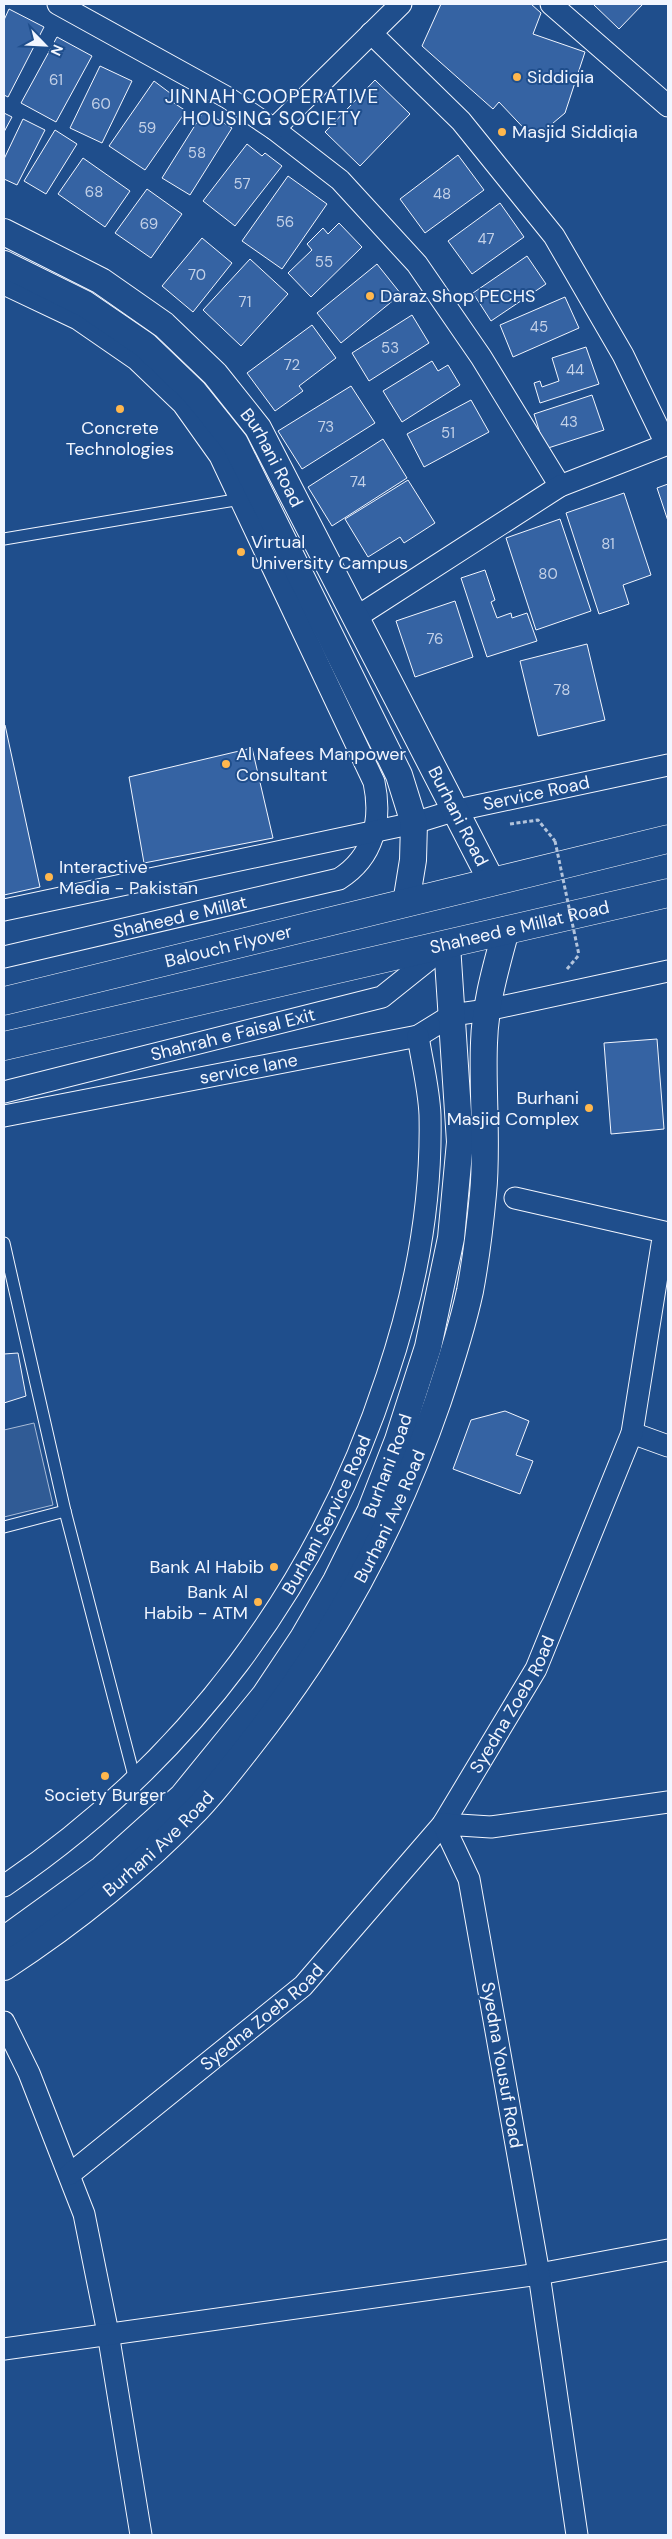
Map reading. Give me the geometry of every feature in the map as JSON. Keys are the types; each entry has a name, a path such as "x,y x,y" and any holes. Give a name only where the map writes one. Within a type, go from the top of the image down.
{"main road":[{"path":"492,882 668,839"},
{"name":"Balouch Flyover","path":"4,1001 492,882"},
{"name":"Shaheed e Millat Road","path":"4,1046 369,960 447,945 666,892"}],"street":[{"path":"58,4 204,84 274,129 340,180 418,264 481,357 560,486"},
{"path":"274,129 402,4"},
{"path":"551,4 668,106"},
{"path":"355,618 560,486 667,444 623,355 554,236 461,121 371,33"},
{"name":"Burhani Road","path":"4,232 100,281 164,325 215,374 258,428 453,811 492,882"},
{"name":"Burhani Road","path":"4,264 85,304 145,345 194,392 236,443 399,775 414,823 413,860 406,903"},
{"path":"4,284 78,319 136,359 183,404 220,456 241,499 374,782 378,809 376,831 4,910"},
{"name":"Service Road","path":"376,831 414,823 453,811 668,765"},
{"name":"Shaheed e Millat","path":"4,958 339,879 354,870 376,831"},
{"name":"Burhani Ave Road","path":"4,1967 44,1940 112,1888 197,1810 281,1706 320,1649 353,1594 392,1519 422,1447 453,1356 470,1290 483,1193 484,1043 487,1010 506,930"},
{"name":"Burhani Road","path":"4,1940 102,1869 182,1797 265,1695 303,1638 336,1581 370,1512 398,1440 428,1348 451,1238 460,1142 447,945"},
{"name":"Shahrah e Faisal Exit","path":"4,1092 382,997 447,945"},
{"name":"service lane","path":"4,1116 418,1036 452,1015 487,1010 668,971"},
{"name":"Burhani Service Road","path":"4,1886 74,1835 135,1780 187,1726 226,1681 271,1620 303,1568 340,1497 370,1428 400,1338 413,1281 423,1223 430,1114 418,1036"},
{"name":"Syedna Zoeb Road","path":"70,2174 303,1986 443,1824 536,1669 632,1433 666,1232 515,1198"},
{"path":"632,1433 668,1446"},
{"path":"443,1824 491,1827 668,1802"},
{"name":"Syedna Yousuf Road","path":"443,1824 469,1879 539,2274 577,2535"},
{"path":"4,2022 29,2073 84,2214 108,2332 141,2535"},
{"path":"4,2348 108,2332 539,2274 668,2250"}],"lane":[{"path":"4,539 241,499"},
{"path":"4,1243 65,1511 135,1780"},
{"path":"4,1527 65,1511"}],"path":[{"path":"506,825 538,820 555,841 579,954"}],"shaded area":[{"path":"34,1423 53,1505 4,1517 4,1430"}],"building":[{"name":"Siddiqia","path":"441,4 531,4 541,13 533,34 585,52 565,113 534,139 499,102 493,109 422,46"},
{"path":"593,4 643,4 619,29"},
{"path":"9,9 44,27 8,97 4,95 4,20"},
{"path":"57,37 92,56 56,122 21,103"},
{"path":"100,66 132,81 102,143 70,128"},
{"path":"375,80 410,114 360,166 325,132"},
{"path":"154,81 174,96 171,101 186,111 145,170 109,146"},
{"path":"204,111 232,128 190,195 162,178"},
{"path":"4,113 12,117 4,132"},
{"path":"23,119 45,130 17,185 4,179 4,159"},
{"path":"55,130 77,144 46,194 24,181"},
{"path":"247,144 262,156 265,153 282,166 235,226 203,201"},
{"path":"458,155 484,190 425,233 400,199"},
{"path":"83,158 130,191 105,227 58,194"},
{"path":"288,176 327,204 282,269 242,241"},
{"path":"147,189 182,214 151,258 115,233"},
{"path":"500,203 524,237 472,274 448,241"},
{"path":"339,223 362,247 311,297 288,273 312,250 307,244 323,228 328,234"},
{"path":"202,238 232,263 193,312 162,286"},
{"path":"527,256 546,284 491,321 473,293"},
{"path":"250,259 288,294 241,346 203,310"},
{"path":"377,264 401,294 341,343 317,313"},
{"path":"565,297 579,328 513,357 500,325"},
{"path":"412,315 429,343 369,381 352,353"},
{"path":"312,325 336,358 299,386 303,391 275,411 247,373"},
{"path":"586,347 599,384 540,403 534,383 540,381 542,387 559,381 552,358"},
{"path":"432,361 438,371 448,365 460,385 402,422 383,391"},
{"path":"351,386 375,423 302,469 278,431"},
{"path":"592,395 604,430 545,449 534,414"},
{"path":"471,400 489,432 424,467 407,434"},
{"path":"383,439 407,478 332,526 308,487"},
{"path":"408,480 435,523 404,543 400,537 368,557 345,519"},
{"path":"668,484 668,521 657,488"},
{"path":"624,493 651,575 623,585 629,604 599,614 566,513"},
{"path":"560,519 591,611 536,630 506,538"},
{"path":"485,570 495,600 491,602 497,618 511,613 512,618 527,613 537,641 487,657 461,578"},
{"path":"455,601 473,657 415,677 396,621"},
{"path":"587,644 605,720 538,736 520,661"},
{"path":"4,726 40,887 4,895"},
{"path":"252,748 273,838 144,863 129,777"},
{"path":"657,1039 664,1129 611,1134 604,1043"},
{"path":"18,1353 26,1396 4,1403 4,1354"},
{"path":"505,1411 529,1421 516,1455 533,1461 520,1494 453,1469 471,1420"}],"place":[{"name":"Siddiqia","path":"517,77"},
{"name":"Masjid Siddiqia","path":"502,132"},
{"name":"Daraz Shop PECHS","path":"370,296"},
{"name":"Concrete Technologies","path":"120,409"},
{"name":"Virtual University Campus","path":"241,552"},
{"name":"Al Nafees Manpower Consultant","path":"226,764"},
{"name":"Interactive Media - Pakistan","path":"49,877"},
{"name":"Burhani Masjid Complex","path":"589,1108"},
{"name":"Bank Al Habib","path":"274,1567"},
{"name":"Bank Al Habib - ATM","path":"258,1602"},
{"name":"Society Burger","path":"105,1776"}],"district":[{"name":"JINNAH COOPERATIVE HOUSING SOCIETY","path":"272,107"}]}
